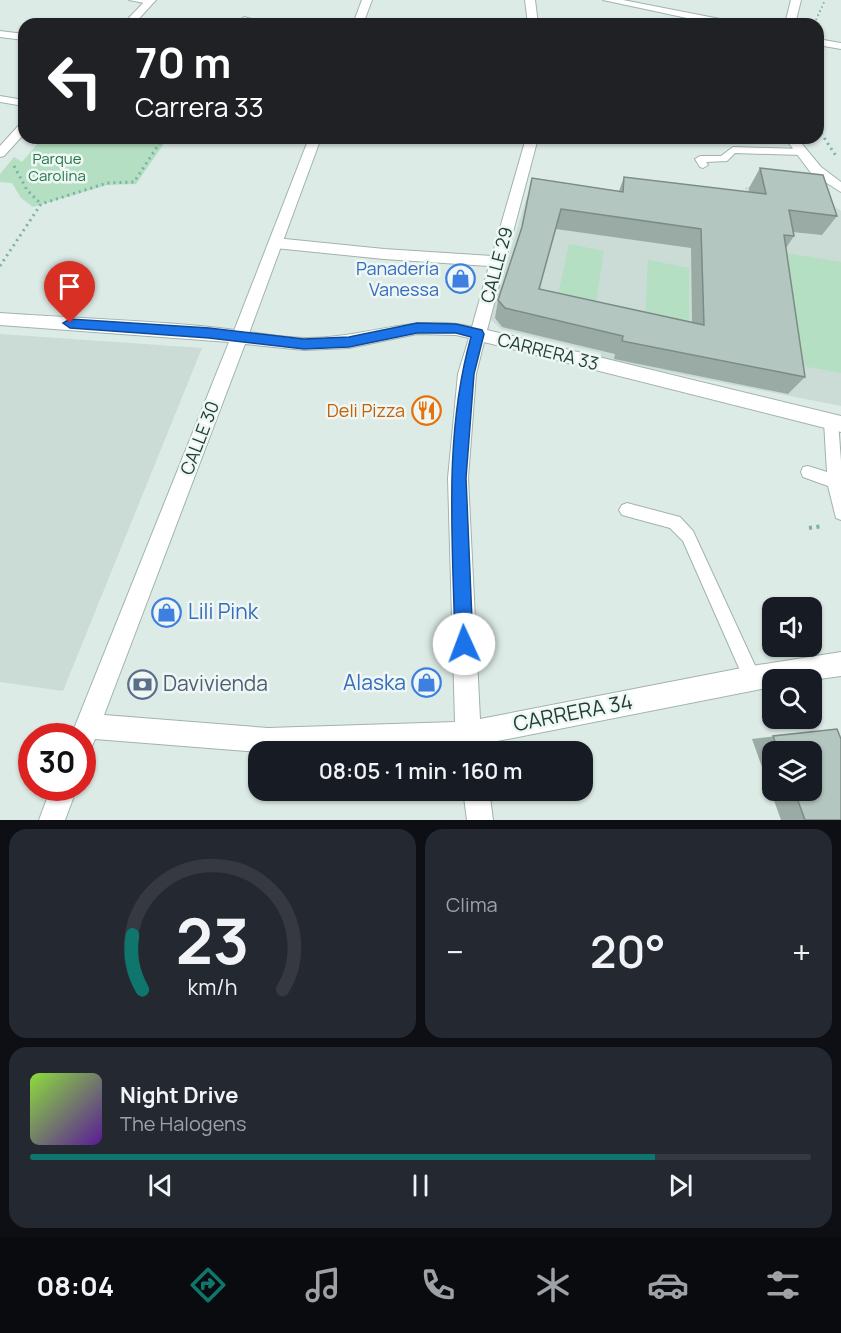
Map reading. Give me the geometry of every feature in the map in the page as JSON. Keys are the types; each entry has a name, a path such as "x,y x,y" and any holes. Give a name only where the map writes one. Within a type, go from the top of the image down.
{"street":[{"path":"360,18 367,0"},
{"path":"530,0 532,18"},
{"path":"608,0 700,18"},
{"path":"792,18 796,0"},
{"path":"134,18 150,1"},
{"path":"0,34 18,36"},
{"path":"824,43 841,46"},
{"path":"0,99 18,102"},
{"path":"6,156 18,137"},
{"name":"CALLE 30","path":"89,723 313,144"},
{"name":"CALLE 29","path":"469,741 458,478 467,374 496,261 530,144"},
{"path":"796,144 816,170 841,188"},
{"path":"275,243 496,261"},
{"name":"CARRERA 33","path":"0,319 240,336 304,344 349,342 417,328 456,328 836,423"},
{"name":"CARRERA 34","path":"478,741 752,678 841,664"},
{"name":"CARRERA 34","path":"96,732 335,741"},
{"path":"52,820 59,801"},
{"path":"477,801 480,820"}],"lane":[{"path":"133,0 150,1"},
{"path":"703,165 700,159 724,159 733,150 801,152"},
{"path":"836,423 836,482 841,513"},
{"path":"808,472 836,482"},
{"path":"627,510 675,522 688,536 752,678"}],"path":[{"path":"818,18 825,0"},
{"path":"824,137 841,161"},
{"path":"0,266 41,204 57,197 82,192 107,183 134,182 159,144"},
{"path":"6,156 27,190 41,204"},
{"path":"809,528 831,525"}],"shaded area":[{"path":"745,187 818,193 841,211 841,406 601,359 601,353 501,329 490,319 527,196 613,208 751,210"},
{"path":"0,334 202,348 63,691 0,682"}],"green space":[{"name":"Parque Carolina","path":"37,144 164,144 136,184 107,185 33,207 21,198 12,183 0,182 0,174 14,157 22,162"},
{"path":"569,244 604,251 595,308 557,300"},
{"path":"786,253 841,262 841,373 803,366"},
{"path":"648,260 689,268 689,326 645,318"}],"building":[{"path":"760,168 823,175 837,216 789,210 794,236 784,235 805,377 622,341 623,336 505,308 498,300 522,227 532,178 623,192 624,177 766,194","holes":["561,209 701,229 704,325 539,289"]},
{"path":"837,729 841,739 841,820 805,820 798,801 822,801 822,741 775,741 773,736"}],"place":[{"name":"Panadería Vanessa","path":"460,279"},
{"name":"Deli Pizza","path":"426,411"},
{"name":"Lili Pink","path":"167,612"},
{"name":"Alaska","path":"427,683"},
{"name":"Davivienda","path":"142,684"}],"route":[{"path":"70,323 209,333 304,344 349,342 417,328 456,328 478,334 467,374 458,478 464,644"}]}
